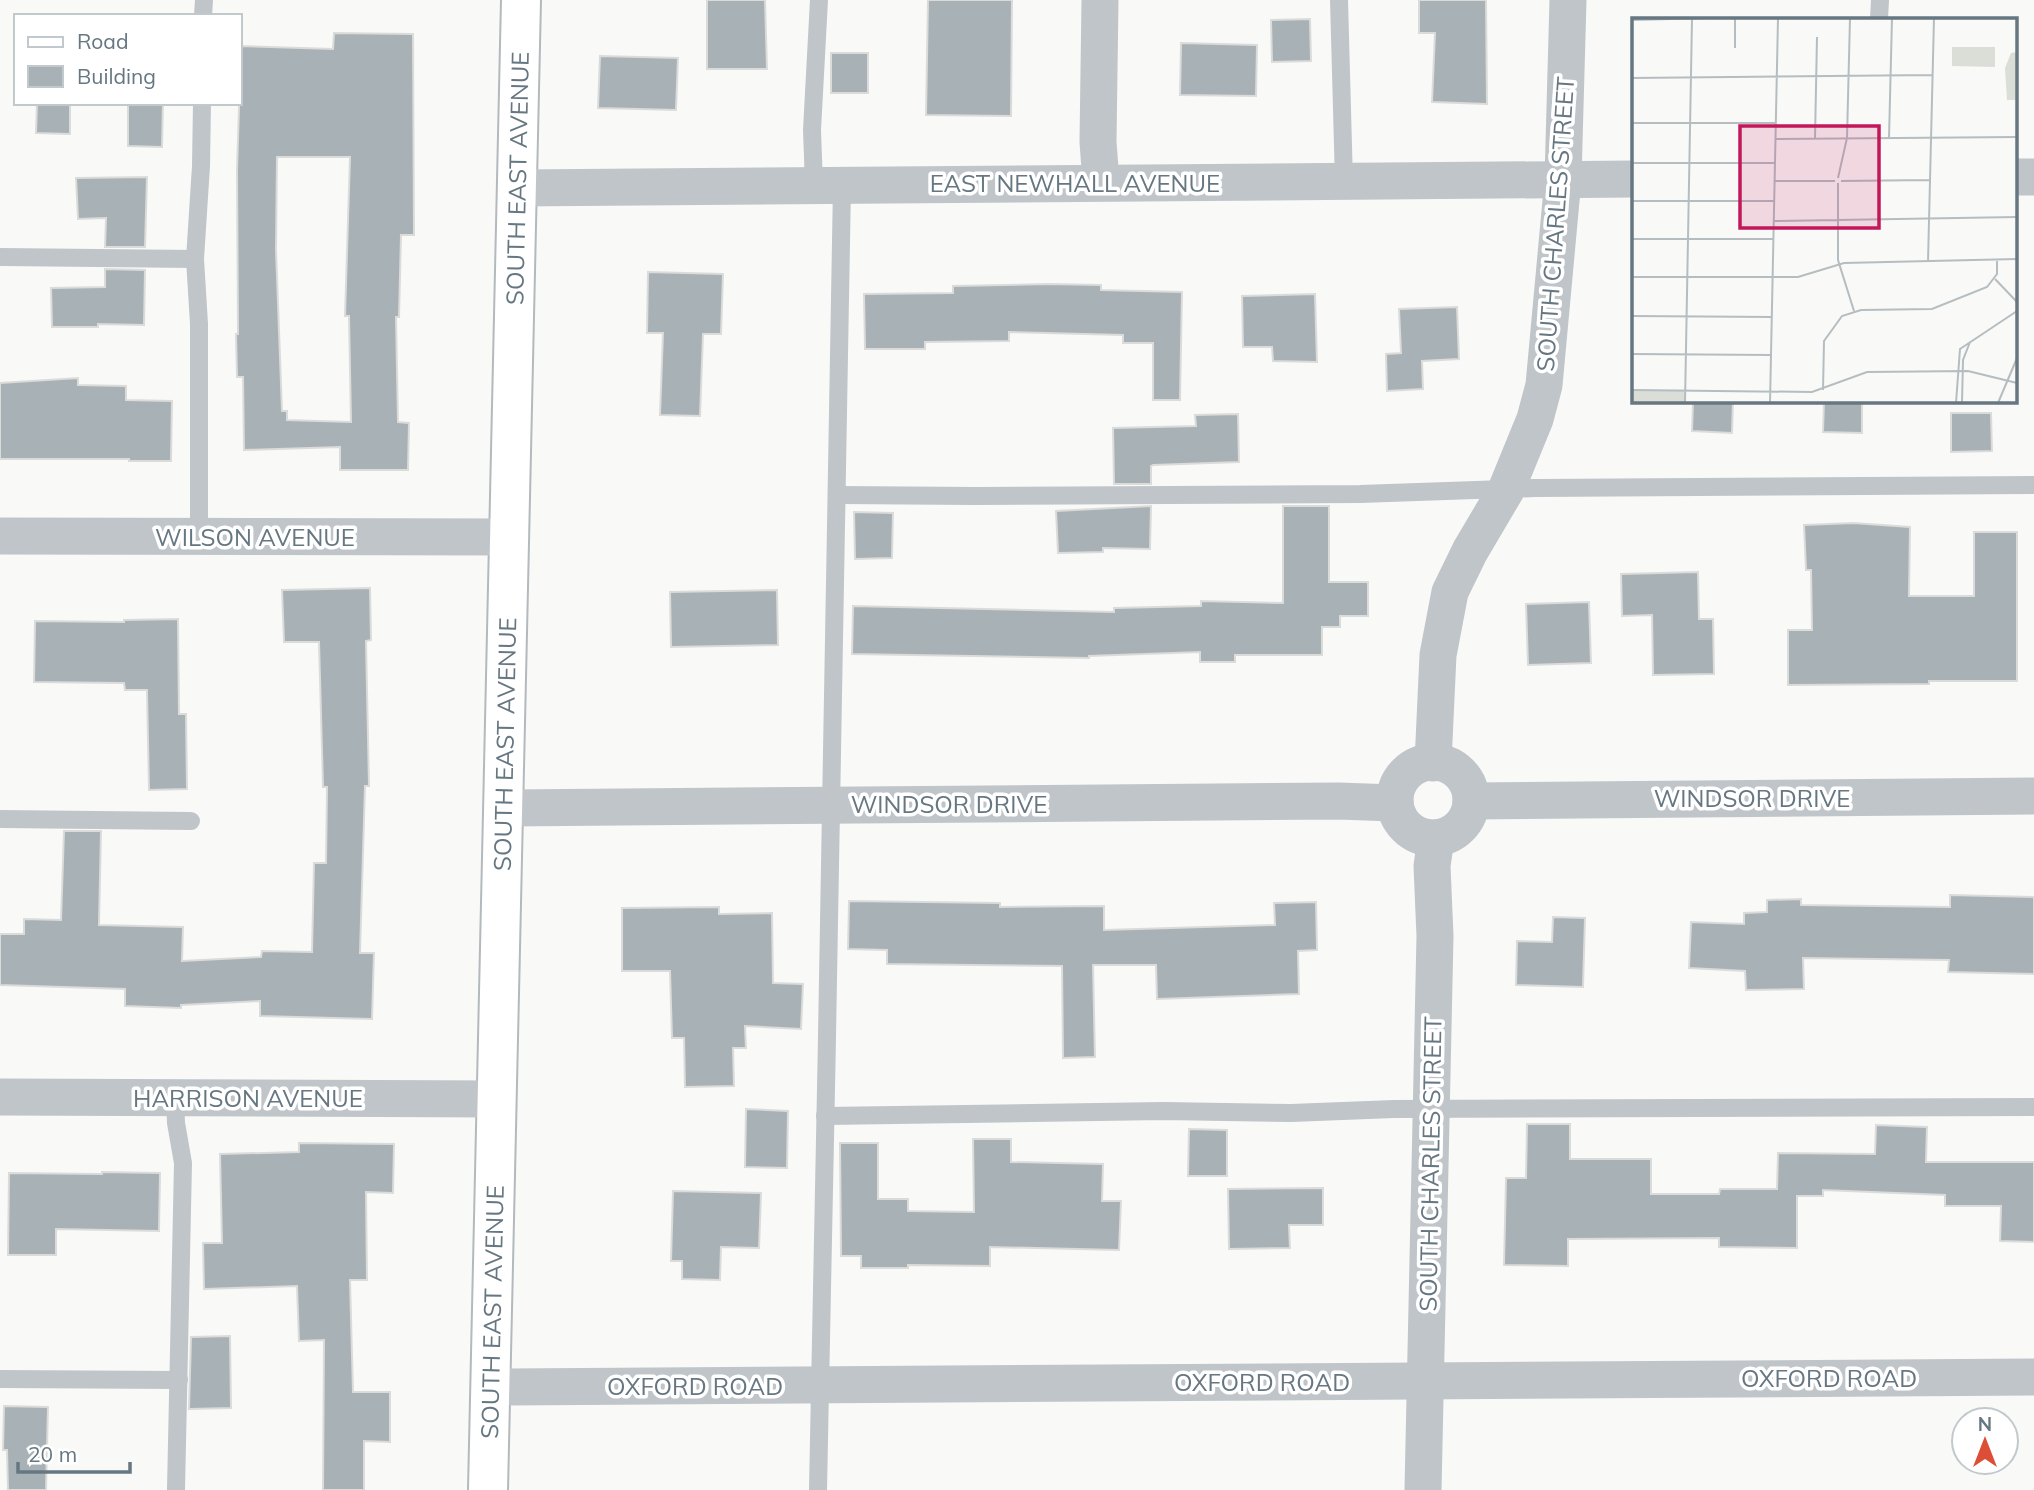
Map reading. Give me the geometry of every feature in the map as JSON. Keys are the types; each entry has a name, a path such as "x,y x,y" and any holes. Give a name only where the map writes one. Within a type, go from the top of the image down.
{"main road":[{"name":"SOUTH EAST AVENUE","path":"488,1490 521,0"}],"street":[{"path":"1100,0 1098,142 1101,181"},
{"name":"SOUTH CHARLES STREET","path":"1433,762 1438,656 1450,592 1470,551 1506,490 1535,419 1544,385 1563,179 1568,0"},
{"path":"2016,177 2034,177"},
{"name":"EAST NEWHALL AVENUE","path":"517,188 1101,181 1632,179"},
{"name":"WILSON AVENUE","path":"0,536 510,537"},
{"path":"1433,762 1445,764 1464,779 1471,801 1469,812 1457,830 1436,838 1413,833 1398,814 1395,803 1396,790 1410,770 1433,762"},
{"name":"WINDSOR DRIVE","path":"1471,801 2034,796"},
{"name":"WINDSOR DRIVE","path":"503,808 1338,801 1395,803"},
{"name":"SOUTH CHARLES STREET","path":"1423,1490 1435,936 1432,866 1436,838"},
{"name":"HARRISON AVENUE","path":"0,1097 497,1099"},
{"name":"OXFORD ROAD","path":"491,1387 2034,1377"}],"lane":[{"path":"818,1490 839,495 828,185 813,130 819,0"},
{"path":"1339,0 1344,182"},
{"path":"1879,18 1880,0"},
{"path":"199,537 199,324 195,259 202,105"},
{"path":"0,257 195,259"},
{"path":"839,495 1360,494 2034,485"},
{"path":"0,819 191,821"},
{"path":"175,1097 176,1123 183,1163 176,1490"},
{"path":"825,1116 1163,1111 1291,1113 1394,1109 1431,1111 2034,1107"},
{"path":"0,1379 179,1380"}],"building":[{"path":"707,0 765,0 767,69 707,69"},
{"path":"928,0 1012,0 1011,116 926,115"},
{"path":"1419,0 1486,0 1487,104 1432,102 1435,33 1419,33"},
{"path":"1310,19 1311,61 1272,62 1271,20"},
{"path":"334,33 413,34 414,235 401,235 399,317 396,317 398,422 409,423 408,470 340,470 340,447 244,450 243,377 237,377 236,334 237,170 239,105 242,105 242,46 333,49","holes":["277,157 350,157 345,316 349,316 351,422 287,420 287,411 282,411 276,250"]},
{"path":"1181,43 1257,45 1256,96 1180,95"},
{"path":"831,53 868,53 868,93 831,93"},
{"path":"600,56 678,58 676,110 598,108"},
{"path":"37,105 70,105 70,134 36,133"},
{"path":"128,105 163,105 162,147 128,146"},
{"path":"147,177 145,247 105,247 106,218 78,219 76,178"},
{"path":"105,269 145,270 144,325 52,327 51,288 105,287"},
{"path":"648,272 723,274 721,334 703,334 700,416 660,415 663,333 647,333"},
{"path":"1101,285 1101,290 1182,292 1180,400 1153,400 1153,343 1123,343 1123,335 1009,332 1009,341 925,342 925,349 865,349 864,294 953,293 953,286"},
{"path":"1315,294 1317,362 1273,361 1272,347 1243,347 1242,296"},
{"path":"1457,307 1459,359 1422,361 1423,389 1387,391 1386,354 1401,353 1399,309"},
{"path":"78,378 78,385 126,386 126,400 172,401 171,461 0,459 0,383"},
{"path":"1693,402 1733,402 1732,433 1692,431"},
{"path":"1824,402 1862,402 1862,433 1823,432"},
{"path":"1951,413 1991,413 1992,451 1951,452"},
{"path":"1238,414 1239,462 1153,465 1151,484 1114,484 1113,428 1196,426 1195,415"},
{"path":"1151,506 1150,549 1103,548 1103,552 1058,553 1056,511"},
{"path":"1283,506 1329,506 1329,582 1368,582 1368,616 1340,616 1340,627 1322,627 1322,655 1235,655 1235,662 1200,662 1200,652 1089,658 852,654 853,606 1114,612 1114,608 1201,606 1201,601 1283,603"},
{"path":"854,512 893,513 892,558 855,559"},
{"path":"1853,523 1910,527 1909,596 1974,596 1974,532 2017,532 2017,681 1788,685 1788,630 1812,630 1811,570 1806,570 1804,525"},
{"path":"1698,572 1699,619 1713,619 1714,674 1653,675 1652,615 1622,616 1621,574"},
{"path":"370,588 371,640 366,641 369,786 365,786 360,953 374,953 372,1019 260,1016 260,1001 181,1005 181,1008 125,1006 125,989 0,985 0,934 24,934 24,919 61,920 64,831 101,831 99,925 183,927 182,961 261,957 262,951 312,952 314,863 326,863 327,787 323,787 319,642 284,642 282,590"},
{"path":"777,590 778,645 671,647 670,592"},
{"path":"1589,602 1591,663 1528,665 1526,604"},
{"path":"178,619 179,714 186,714 187,789 149,790 147,690 125,690 124,683 34,682 35,621 124,622"},
{"path":"1950,895 2034,897 2034,974 1948,972 1949,960 1803,958 1804,989 1746,990 1745,971 1689,968 1691,922 1744,924 1744,913 1767,912 1767,900 1801,899 1801,905 1950,907"},
{"path":"849,901 1000,903 1000,907 1104,906 1104,930 1275,925 1274,903 1316,902 1317,950 1298,951 1299,994 1157,999 1156,965 1093,965 1095,1057 1063,1058 1062,966 887,964 887,950 848,949"},
{"path":"719,907 719,914 772,913 773,983 803,984 801,1029 745,1026 746,1048 733,1048 734,1086 685,1087 684,1038 672,1038 670,971 622,971 622,908"},
{"path":"1553,917 1585,918 1583,987 1516,985 1517,941 1552,942"},
{"path":"746,1109 788,1111 787,1168 745,1167"},
{"path":"1527,1124 1570,1124 1570,1159 1651,1159 1651,1194 1719,1194 1720,1189 1777,1189 1778,1153 1875,1154 1876,1125 1927,1127 1926,1162 2034,1162 2034,1242 2000,1241 2001,1206 1945,1206 1945,1195 1823,1190 1823,1196 1797,1196 1797,1248 1719,1247 1719,1238 1568,1239 1568,1266 1504,1265 1506,1178 1526,1178"},
{"path":"1189,1129 1227,1130 1227,1176 1188,1176"},
{"path":"973,1139 1011,1139 1011,1162 1103,1164 1102,1201 1121,1201 1119,1250 990,1247 990,1266 908,1265 908,1268 861,1268 861,1256 841,1256 840,1143 878,1143 878,1199 908,1199 908,1211 974,1212"},
{"path":"299,1143 394,1144 393,1193 366,1192 367,1280 350,1280 353,1392 390,1392 390,1442 364,1441 364,1490 323,1490 324,1340 299,1341 297,1286 204,1289 203,1243 222,1243 220,1154 299,1152"},
{"path":"9,1173 160,1173 159,1231 56,1229 56,1255 8,1255"},
{"path":"1323,1188 1323,1225 1289,1225 1290,1248 1229,1249 1228,1189"},
{"path":"673,1191 761,1193 759,1248 721,1247 720,1280 682,1279 682,1261 671,1261"},
{"path":"230,1336 231,1408 189,1409 191,1337"},
{"path":"4,1406 48,1407 46,1490 8,1490 7,1450 3,1450"}]}
